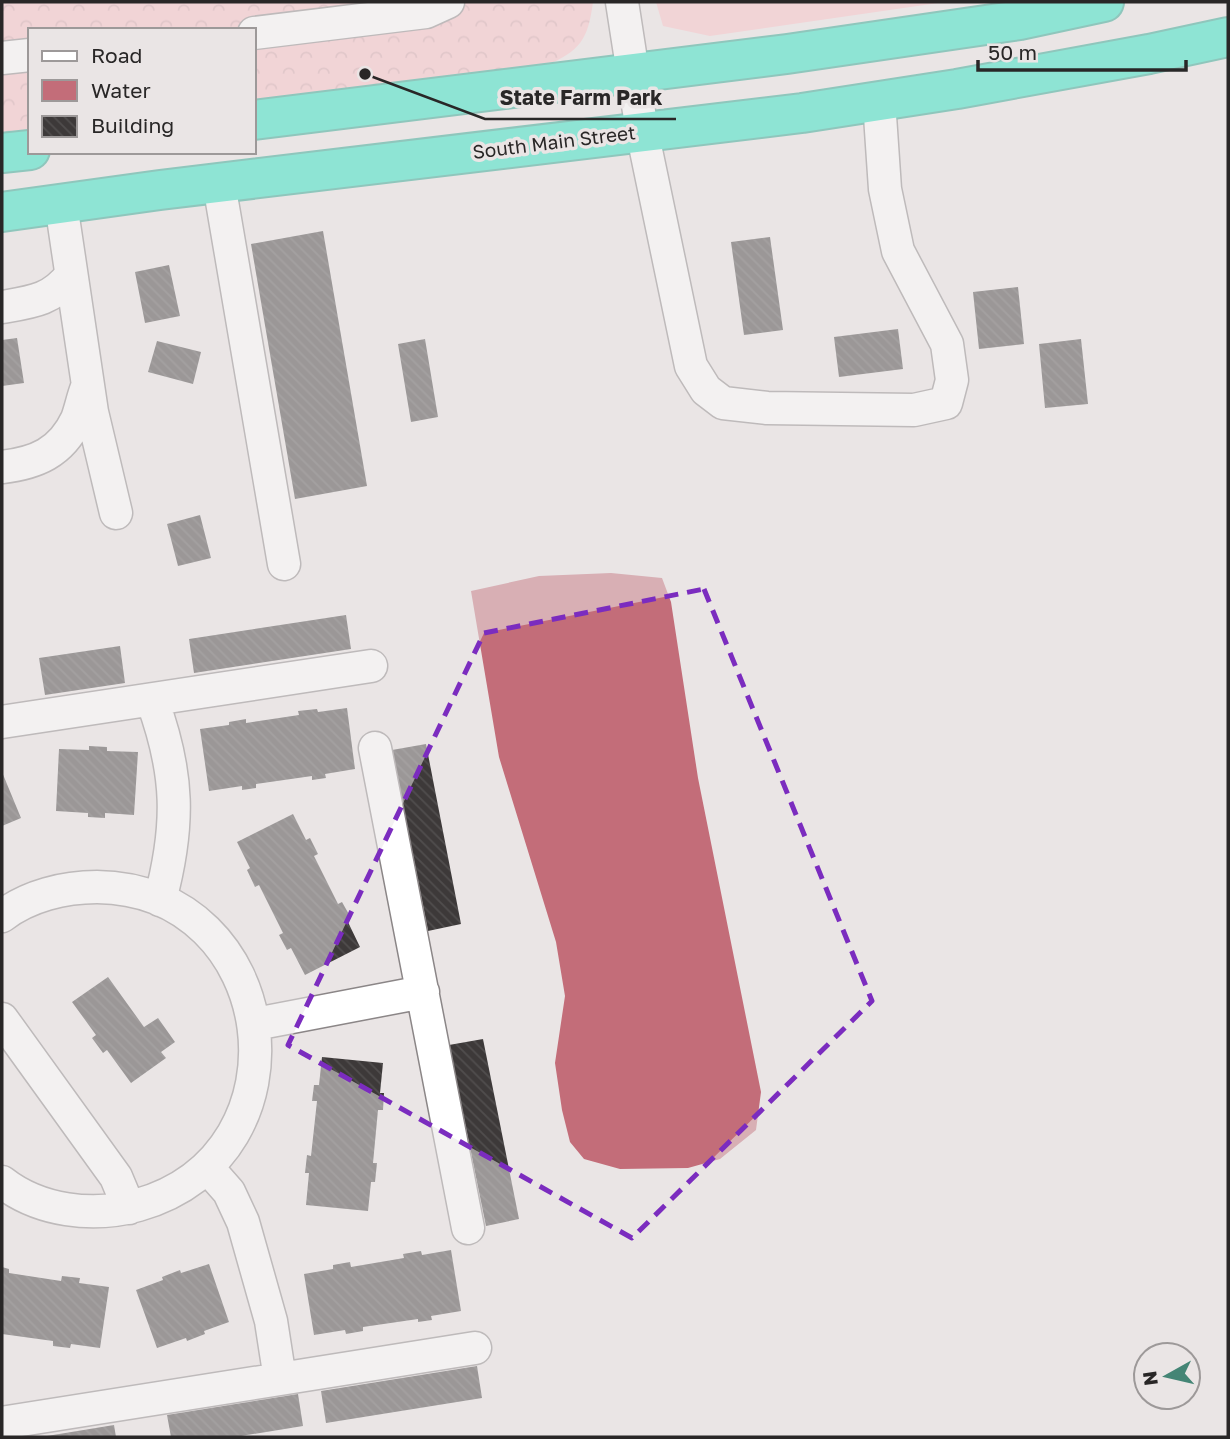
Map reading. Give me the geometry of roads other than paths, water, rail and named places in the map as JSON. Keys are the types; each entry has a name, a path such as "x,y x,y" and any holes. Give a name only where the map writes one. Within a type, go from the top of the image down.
{"highway":[{"path":"256,120 788,54 1006,22 1104,2"},
{"name":"South Main Street","path":"2,212 879,101 1149,54 1228,37"},
{"path":"2,153 28,150"}],"street":[{"path":"622,2 642,131 691,366 706,390 723,403 767,408 914,410 946,403 952,380 947,344 898,251 885,189 879,101"},
{"path":"256,33 431,5"},
{"path":"2,58 28,55"},
{"path":"219,184 284,564"},
{"path":"61,204 96,435 116,513"},
{"path":"2,307 29,303 59,291 71,275"},
{"path":"2,467 37,461 50,452 76,419 88,386"},
{"path":"2,722 371,666"},
{"path":"152,700 166,737 174,781 170,860 160,900"},
{"path":"375,748 468,1228"},
{"path":"2,916 30,900 55,891 82,887 121,889 160,900 184,913 205,930 223,950 238,973 255,1024 257,1051 254,1078 236,1129 207,1167 168,1194 129,1208 108,1211 66,1209 26,1197 4,1185"},
{"path":"255,1024 423,992"},
{"path":"2,1018 116,1177 129,1208"},
{"path":"207,1167 229,1192 243,1223 271,1321 280,1379"},
{"path":"2,1423 475,1348"}],"water":[{"path":"611,573 662,578 671,602 698,778 761,1092 756,1130 720,1159 688,1168 620,1169 584,1159 570,1142 555,1063 565,996 556,942 499,757 471,591 539,576"}],"place":[{"name":"State Farm Park","path":"365,74"}]}
